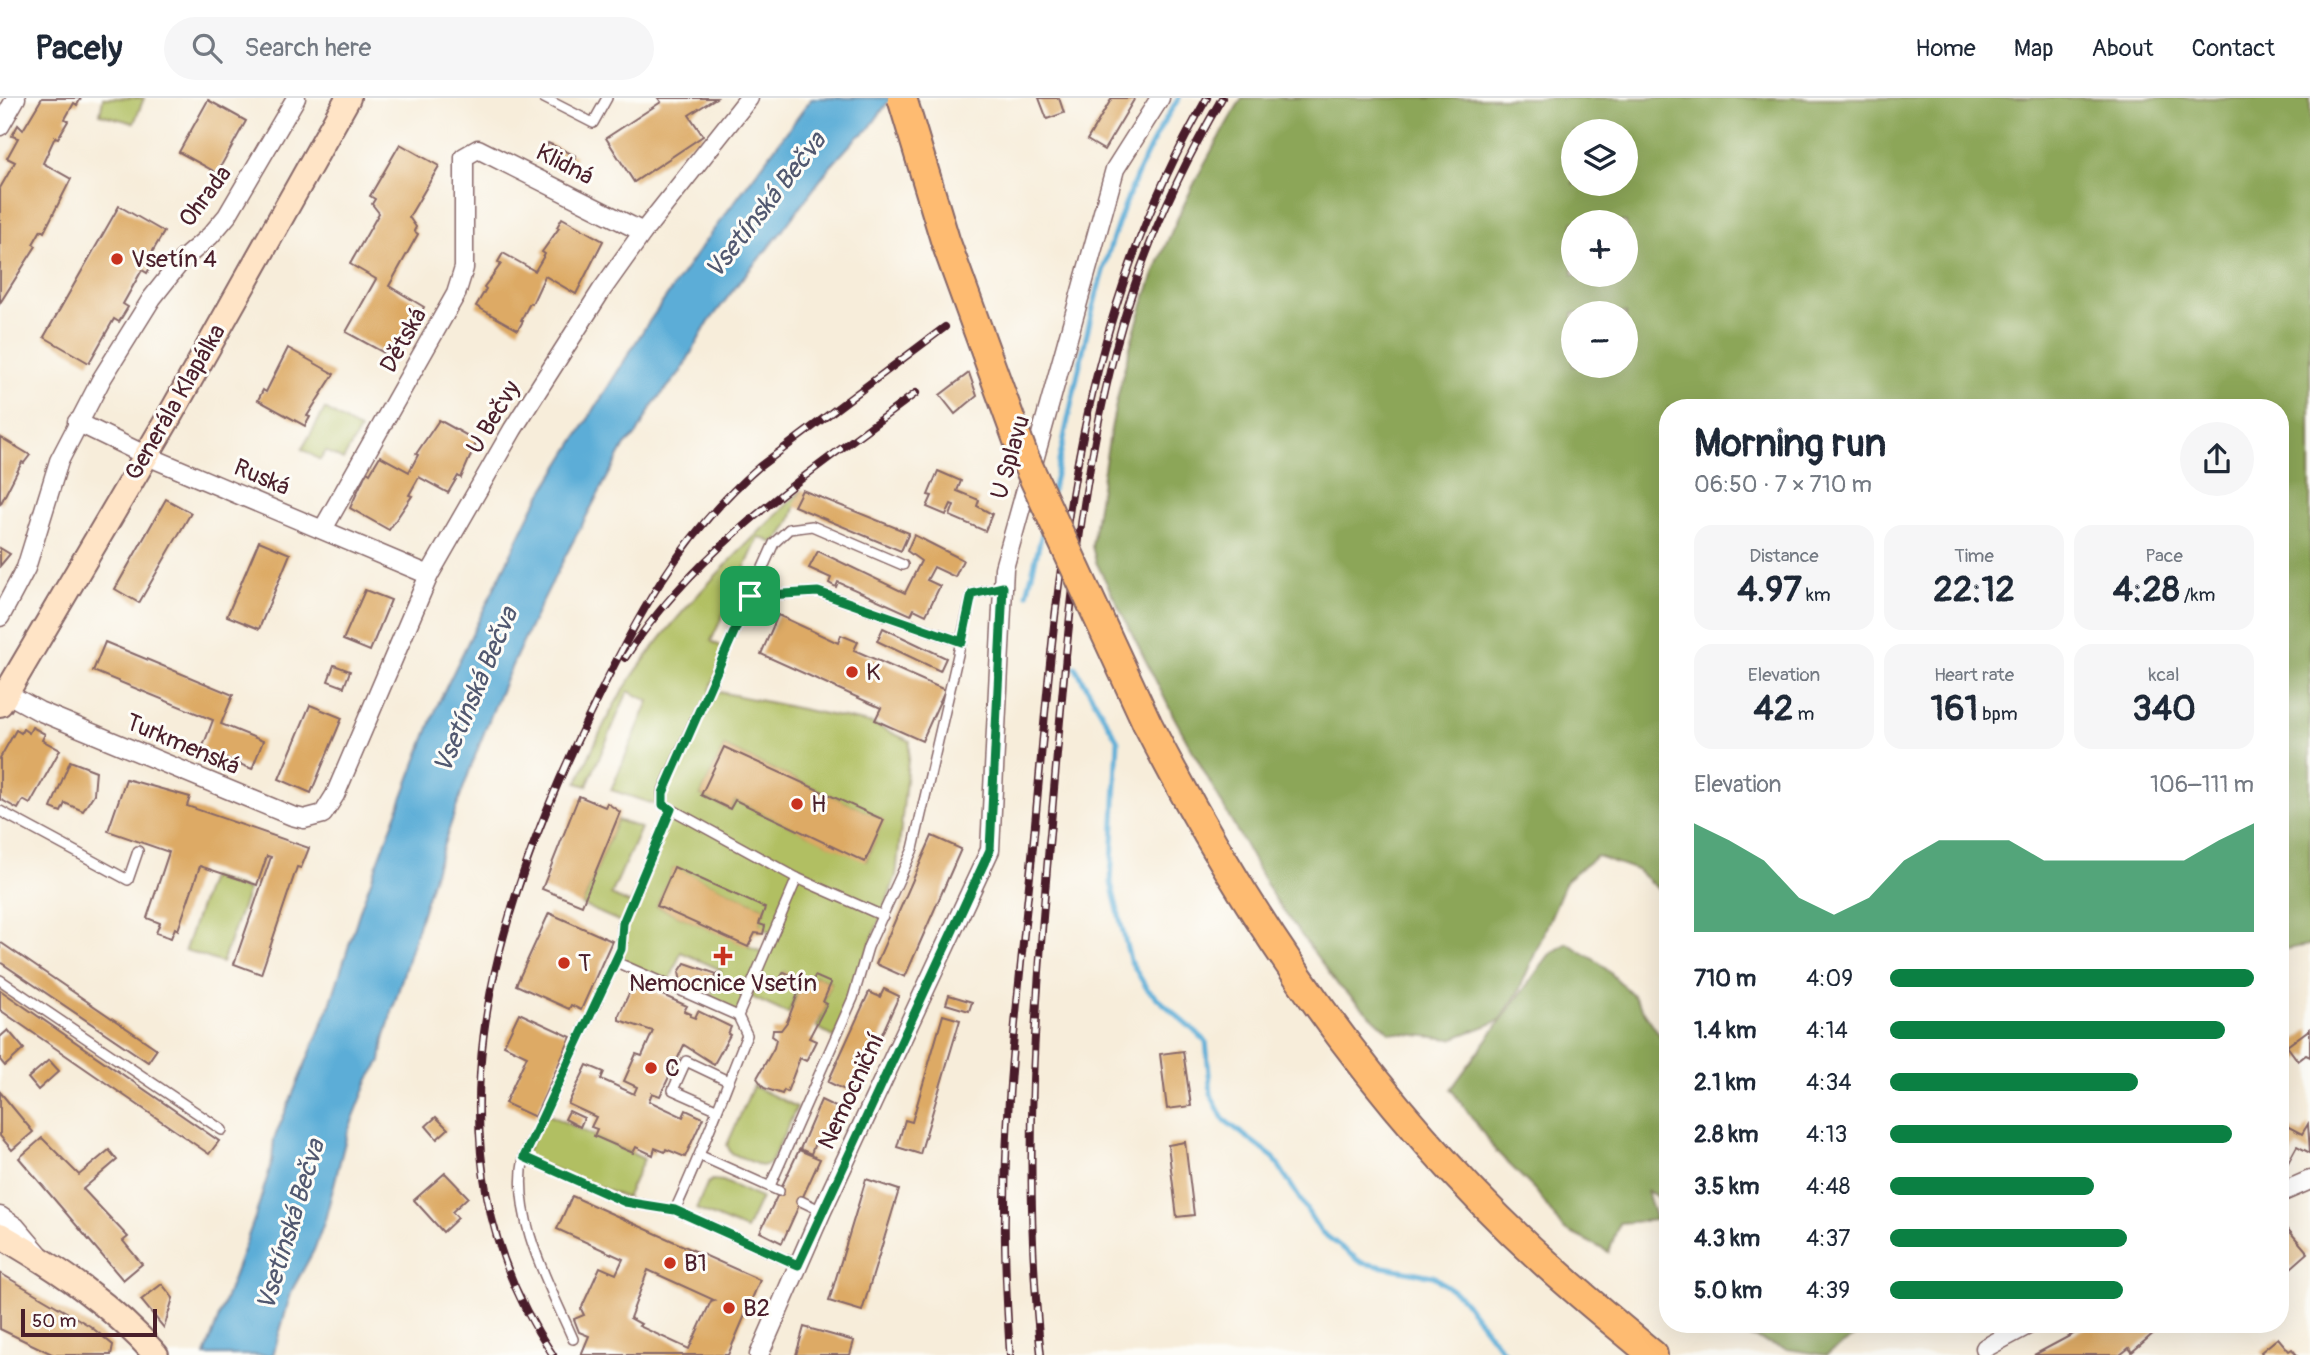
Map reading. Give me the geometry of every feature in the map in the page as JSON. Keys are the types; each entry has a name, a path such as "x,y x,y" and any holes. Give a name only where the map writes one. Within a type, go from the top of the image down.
{"main road":[{"path":"902,98 945,240 1024,457 1147,723 1255,914 1333,1027 1389,1099 1509,1228 1552,1269 1653,1355"}],"street":[{"path":"0,126 16,98"},
{"name":"Ohrada","path":"0,617 26,568 52,482 77,422 152,298 182,260 210,236 227,216 296,98"},
{"name":"U Bečvy","path":"335,795 429,575 513,429 601,291 643,232 749,98"},
{"name":"U Splavu","path":"990,850 1004,568 1115,169 1160,98"},
{"name":"Generála Klapálka","path":"3,698 169,417 350,99"},
{"name":"Klidná","path":"464,157 478,149 643,232"},
{"name":"Dětská","path":"323,529 456,294 464,268 464,157"},
{"name":"Ruská","path":"77,422 145,455 429,575"},
{"name":"Turkmenská","path":"3,698 292,816 315,818 323,814 335,795"},
{"name":"Nemocniční","path":"759,1355 822,1210 990,850"},
{"path":"2289,1189 2310,1180"},
{"path":"0,1216 24,1234 43,1260"},
{"path":"0,1235 43,1260 99,1301 153,1354"},
{"path":"0,1243 43,1260"},
{"path":"1985,1348 2013,1333"}],"lane":[{"path":"544,98 593,123 607,98"},
{"path":"883,916 797,878 663,805 663,793 774,543 789,529 812,526 903,565"},
{"path":"770,1186 853,998 868,947 914,849 972,594 1003,587"},
{"path":"750,596 818,592 962,642"},
{"path":"573,1339 547,1281 528,1227 519,1181 524,1157 621,949 623,923 671,809"},
{"path":"0,811 128,880 138,851"},
{"path":"738,1016 797,878"},
{"path":"616,961 738,1016 747,1035 716,1109 701,1156 675,1210"},
{"path":"0,980 222,1130"},
{"path":"716,1109 673,1090 686,1061 728,1081"},
{"path":"701,1156 779,1191"},
{"path":"524,1157 625,1202 675,1210 798,1265"},
{"path":"801,1201 822,1210"}],"green space":[{"path":"103,98 144,98 134,123 100,114"},
{"path":"1242,98 2310,98 2310,945 2289,948 2289,399 1659,399 1659,890 1637,870 1597,856 1567,879 1518,993 1499,1021 1451,1039 1389,1032 1338,985 1274,898 1174,717 1096,562 1092,546 1115,407 1136,326 1169,237 1196,180"},
{"path":"325,409 360,430 343,460 326,451 320,460 302,449"},
{"path":"802,490 789,524 774,543 759,537 711,641 726,649 710,690 873,724 910,741 896,876 835,1038 817,1027 827,1005 823,1002 831,983 815,976 811,984 784,972 781,979 800,988 788,1014 747,995 738,1016 708,1002 721,970 681,952 668,985 616,962 623,923 582,905 617,820 641,828 611,895 631,904 671,810 611,790 649,701 628,691 587,786 577,783 620,695 647,656 688,606 732,558","holes":["724,747 883,820 866,861 735,800 730,809 701,795","674,868 765,908 759,924 773,935 764,953 657,906"]},
{"path":"210,877 248,890 222,963 185,950"},
{"path":"1567,943 1601,964 1632,994 1659,1034 1659,1197 1647,1191 1656,1220 1619,1223 1609,1252 1563,1229 1536,1191 1496,1151 1451,1089 1549,955"},
{"path":"753,1086 797,1107 770,1164 761,1166 731,1153 727,1145"},
{"path":"545,1113 644,1159 626,1198 524,1157"},
{"path":"712,1180 723,1181 761,1198 746,1230 696,1209 707,1184"},
{"path":"1738,1333 1860,1333 1826,1355 1787,1349"}],"water":[{"name":"Vsetínská Bečva","path":"812,98 891,98 868,130 857,137 830,167 741,280 706,326 680,373 653,404 637,434 625,445 536,614 490,717 426,900 384,1039 381,1061 369,1079 347,1134 325,1220 314,1250 292,1290 273,1355 205,1355 255,1217 272,1162 274,1139 330,1005 361,907 438,704 534,506 646,326 706,240"}],"building":[{"path":"42,98 81,98 77,105 74,103 65,119 68,121 58,138 55,137 43,163 71,179 44,232 41,230 33,244 36,246 0,303 0,188 15,162 7,158 18,138 12,136 18,125 23,130"},
{"path":"658,98 716,98 689,115 703,136 634,182 606,138 661,102"},
{"path":"1039,98 1059,98 1064,113 1047,119"},
{"path":"1112,98 1135,98 1104,150 1087,140"},
{"path":"208,100 246,121 217,173 179,152"},
{"path":"548,143 576,156 571,166 544,153"},
{"path":"400,144 439,166 409,217 416,227 414,231 418,234 389,286 424,307 395,359 346,332 376,279 350,264 379,213 372,204 375,199 370,196"},
{"path":"119,206 164,232 151,254 156,257 147,273 142,270 123,304 128,307 119,322 114,319 89,363 44,337"},
{"path":"562,218 603,241 576,294 545,276 518,330 476,306 486,289 484,287 501,264 498,262 503,253 535,271 545,254 542,252 559,228 557,227"},
{"path":"288,348 334,374 307,416 310,417 305,426 258,400 263,390 266,392"},
{"path":"969,373 977,396 955,414 940,395"},
{"path":"439,420 477,441 461,478 458,476 448,493 419,477 409,495 412,496 389,530 350,508 367,471 370,473 380,456 409,472 418,455 416,454"},
{"path":"0,437 30,455 22,462 0,505"},
{"path":"938,471 961,481 957,491 979,500 977,506 992,514 985,531 950,516 954,505 951,504 946,515 927,507 932,496 928,495"},
{"path":"802,490 909,533 901,551 794,506"},
{"path":"166,499 191,513 139,603 115,589"},
{"path":"914,535 963,560 955,577 934,567 927,580 940,586 926,615 914,609 911,615 838,582 836,587 829,583 831,578 809,568 818,551 905,593 921,561 907,551"},
{"path":"259,541 290,554 259,629 227,616"},
{"path":"0,548 10,554 0,566"},
{"path":"365,590 391,600 370,651 343,640"},
{"name":"K","path":"778,615 838,643 841,635 858,642 854,650 945,690 922,741 875,720 881,708 761,654"},
{"path":"883,628 946,658 940,671 877,641"},
{"path":"105,642 233,695 221,724 263,741 252,769 202,749 213,720 93,671"},
{"path":"334,665 350,671 344,687 328,681"},
{"path":"310,705 342,718 311,793 279,779"},
{"path":"32,727 45,734 42,740 60,750 30,804 23,800 18,809 0,799 0,758 16,730 21,733 23,729 29,733"},
{"name":"H","path":"724,747 884,820 865,862 735,800 730,809 701,795"},
{"path":"70,761 96,771 94,794 83,811 65,803 61,812 51,808"},
{"path":"126,779 190,797 187,806 309,848 301,868 297,867 261,974 234,964 271,857 267,856 257,885 200,866 178,930 175,928 171,938 156,933 160,923 147,918 169,852 108,831"},
{"path":"579,796 605,807 607,803 620,812 582,905 542,889"},
{"path":"932,836 961,849 905,977 876,964"},
{"path":"674,867 765,908 759,924 765,926 763,934 755,933 748,947 657,906"},
{"name":"T","path":"549,913 612,941 581,1010 571,1005 569,1009 516,985"},
{"path":"0,942 157,1049 148,1062 0,962"},
{"path":"685,963 717,974 708,992 694,985 691,991 682,987 679,972"},
{"path":"784,972 811,984 815,976 831,983 823,1002 827,1004 809,1038 816,1041 806,1061 800,1058 787,1092 784,1090 782,1094 764,1088 757,1078 774,1048 776,1039 772,1036 773,1030 781,1030 787,1022 800,988 780,978"},
{"name":"C","path":"638,984 687,1006 684,1011 691,1014 690,1016 695,1018 698,1011 731,1027 728,1034 730,1035 714,1064 684,1045 660,1096 652,1093 649,1101 683,1117 686,1110 703,1118 685,1157 666,1149 665,1152 655,1148 653,1155 636,1147 633,1153 594,1136 597,1129 591,1127 596,1117 568,1104 587,1065 604,1072 601,1079 634,1094 637,1087 624,1081 636,1054 642,1056 653,1031 619,1020 619,1015 631,989 635,991"},
{"path":"884,989 899,996 868,1065 865,1063 851,1093 828,1082 869,992 880,997"},
{"path":"0,990 219,1141 209,1154 0,1010"},
{"path":"949,995 972,1002 969,1011 946,1004"},
{"path":"519,1013 571,1037 535,1117 505,1103 527,1056 504,1045"},
{"path":"943,1015 960,1020 920,1154 897,1147 905,1120 912,1122"},
{"path":"2310,1029 2310,1057 2306,1055 2298,1061 2289,1045"},
{"path":"8,1030 24,1049 5,1066 0,1060 0,1037"},
{"path":"1183,1051 1191,1106 1167,1109 1160,1054"},
{"path":"49,1060 59,1071 38,1090 28,1078"},
{"path":"0,1092 33,1132 12,1150 0,1136"},
{"path":"821,1100 842,1110 825,1148 815,1143 811,1154 800,1149"},
{"path":"569,1111 584,1118 580,1127 565,1119"},
{"path":"436,1117 448,1129 437,1139 426,1126"},
{"path":"2308,1124 2310,1153 2297,1146 2289,1161 2289,1127 2302,1134"},
{"path":"42,1138 79,1175 109,1150 117,1160 83,1189 128,1237 123,1241 142,1264 123,1280 19,1158"},
{"path":"1185,1142 1194,1215 1177,1217 1168,1145"},
{"path":"799,1150 820,1159 782,1243 760,1232"},
{"path":"445,1173 468,1197 452,1212 458,1218 443,1232 414,1200"},
{"path":"866,1179 899,1190 862,1311 829,1301"},
{"path":"572,1196 760,1280 728,1355 581,1355 589,1336 579,1332 574,1319 584,1315 581,1309 600,1267 616,1274 623,1259 557,1229","holes":["648,1270 714,1300 711,1301 689,1349 639,1326 641,1324 630,1318"]},
{"path":"2289,1231 2308,1253 2291,1268 2289,1266"},
{"path":"0,1273 90,1326 113,1345 111,1355 54,1355 0,1329"},
{"path":"162,1284 173,1298 164,1328 141,1300"},
{"path":"804,1327 854,1341 850,1355 796,1355"},
{"path":"2075,1333 2154,1333 2132,1352 2129,1348 2120,1355 2034,1355"},
{"path":"2278,1338 2289,1351 2292,1349 2297,1355 2263,1355 2261,1352"}],"waterway":[{"path":"1052,492 1098,288 1113,238 1131,189 1153,142 1179,98"},
{"path":"1027,594 1044,525"},
{"path":"1075,667 1118,741 1111,883 1130,960 1147,989 1206,1041 1211,1095 1223,1119 1274,1158 1320,1231 1362,1263 1433,1276 1460,1296 1506,1355"}],"railway":[{"path":"1010,1355 1005,1231 1011,1075 1051,651 1063,555 1078,461 1099,368 1126,277 1161,187 1207,98"},
{"path":"1041,1355 1032,1216 1036,1009 1076,559 1095,440 1132,293 1166,207 1192,151 1222,98"},
{"path":"553,1355 512,1279 488,1199 479,1118 484,1036 499,954 523,873 553,794 605,683 641,615 681,552 704,523 759,467 945,327"},
{"path":"625,658 654,617 687,580 758,513 916,393"}],"place":[{"name":"Vsetín 4","path":"117,259"},
{"name":"K","path":"852,672"},
{"name":"H","path":"797,804"},
{"name":"Nemocnice Vsetín","path":"723,956"},
{"name":"T","path":"564,963"},
{"name":"C","path":"651,1068"},
{"name":"B1","path":"670,1263"},
{"name":"B2","path":"729,1308"}],"route":[{"path":"1003,587 990,850 798,1265 675,1210 625,1202 524,1157 621,949 623,923 671,809 663,805 663,793 750,596 818,592 962,642 972,594 1003,587"}]}
